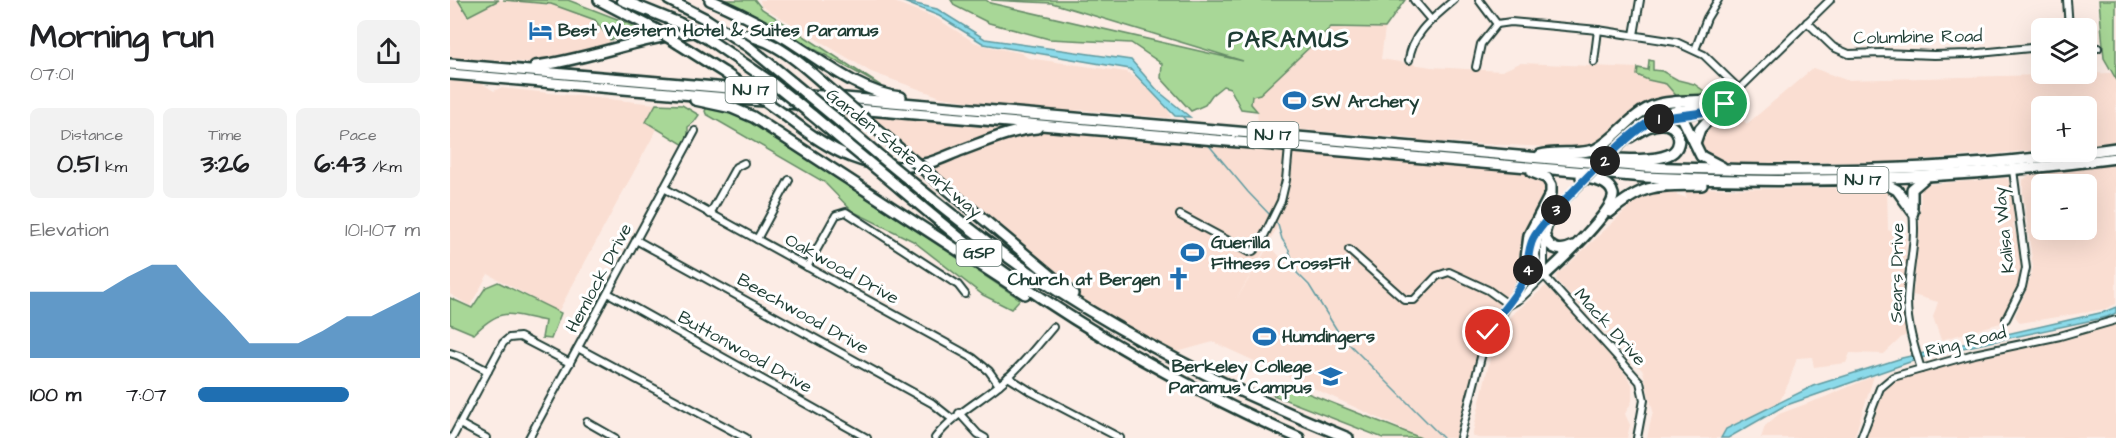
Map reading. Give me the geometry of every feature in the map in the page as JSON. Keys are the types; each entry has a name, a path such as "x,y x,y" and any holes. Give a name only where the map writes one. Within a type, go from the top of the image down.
{"highway":[{"path":"599,0 656,29 726,73 818,141 842,154 873,164 901,166 930,162 1010,132 1071,127"},
{"name":"Garden State Parkway","path":"622,0 679,23 708,39 771,82 978,252 1081,324 1168,374 1299,438"},
{"name":"Garden State Parkway","path":"669,0 706,19 749,47 969,228 1010,258 1115,326 1211,378 1348,438"},
{"path":"710,0 764,26 873,90 890,96 990,111"},
{"path":"515,69 572,61 684,32 712,30 740,33 768,43 794,58 1045,272 1115,326"},
{"name":"NJ 17","path":"450,64 1190,128 1203,136 1289,147 1644,177 1749,181 1864,180 2013,170 2116,159"},
{"name":"NJ 17","path":"450,74 1071,127 1528,157 1645,167 1805,170 1931,167 2046,157 2116,148"},
{"path":"658,91 725,106 753,117 988,271 1040,303 1081,324"},
{"path":"1695,143 1700,129 1723,103"},
{"path":"1528,157 1554,152 1584,152 1595,149 1638,114 1659,104 1723,103"},
{"path":"1680,113 1704,158 1730,169"},
{"path":"1583,162 1601,158 1667,156 1676,150 1679,140 1675,129 1664,123 1648,127 1630,137"},
{"path":"1513,165 1543,176 1549,182 1551,189 1550,196 1529,235 1523,282"},
{"path":"1544,169 1598,181 1610,187 1613,199 1601,219"},
{"path":"1913,212 1912,189 1926,177"},
{"path":"1874,178 1898,190 1913,212"},
{"path":"1544,276 1601,219 1630,196 1646,188 1749,181"},
{"path":"1544,232 1549,245 1557,250 1575,244"}],"street":[{"path":"1414,0 1431,20"},
{"path":"1409,60 1417,35 1454,0"},
{"path":"1479,0 1497,24"},
{"path":"1634,35 1640,0"},
{"path":"1695,50 1707,18 1718,0"},
{"path":"1509,305 1520,299 1544,276 1544,232 1551,216 1612,154 1648,122 1729,102 1830,0"},
{"path":"2067,0 2068,18"},
{"path":"1476,67 1481,44 1497,24 1510,22 1598,30 1676,42 1695,50 1711,61 1740,89"},
{"name":"Columbine Road","path":"1807,22 1833,47 1849,54 1934,56 2031,48"},
{"path":"1594,62 1598,30"},
{"path":"1680,113 1698,114 1723,103 1740,89"},
{"name":"Hemlock Drive","path":"529,438 695,131"},
{"path":"1180,215 1249,252 1256,249 1284,194 1289,147"},
{"path":"710,214 736,167 744,164"},
{"name":"Kalisa Way","path":"2006,319 2022,287 2026,268 2013,170"},
{"path":"756,239 789,180"},
{"name":"Oakwood Drive","path":"664,188 973,358 989,371 999,385"},
{"path":"807,267 836,215 846,212 958,285 965,294"},
{"name":"Sears Drive","path":"1913,212 1914,244 1907,313 1920,369"},
{"path":"1460,438 1486,338 1523,282 1528,270 1532,243 1544,232"},
{"name":"Beechwood Drive","path":"636,240 932,403 952,419"},
{"path":"1349,250 1405,300 1414,300 1437,276 1449,272 1488,290 1509,305"},
{"name":"Mack Drive","path":"1544,276 1640,381 1644,400 1637,438"},
{"name":"Buttonwood Drive","path":"608,293 867,438"},
{"name":"Ring Road","path":"1861,438 1876,396 1882,386 1893,377 1983,352 2060,336 2116,320"},
{"path":"935,438 959,413 1008,377 1053,327"},
{"path":"451,437 503,343 513,337 520,337 570,363"},
{"path":"578,348 746,438"},
{"path":"450,353 488,371"},
{"path":"1008,377 1120,438"},
{"path":"959,413 978,434 985,438"},
{"path":"587,422 613,438"},
{"path":"460,424 486,438"}],"shaded area":[{"path":"450,0 458,0 468,16 499,0 551,4 595,20 610,40 609,45 557,61 523,62 450,58"},
{"path":"760,0 889,0 936,18 974,42 986,46 1021,53 1028,58 1127,72 1139,80 1168,110 1171,118 1082,110 1069,112 993,105 941,97 871,72 808,34 809,31 806,29 804,31 761,6"},
{"path":"1331,27 1385,28 1381,59 1431,67 1502,71 1520,63 1638,68 1637,76 1666,84 1680,100 1636,110 1590,149 1421,141 1410,138 1264,127 1258,124 1257,111 1251,104 1252,96 1260,94"},
{"path":"1813,68 1846,80 2031,75 2031,84 2097,84 2097,73 2113,73 2116,79 2116,141 2097,144 2097,96 2031,96 2031,151 1893,162 1733,163 1711,159 1701,149 1702,138 1709,127 1728,107 1747,124"},
{"path":"450,80 483,84 494,91 500,88 656,104 646,122 657,129 558,312 488,274 470,306 450,294"},
{"path":"857,108 1444,160 1535,172 1551,185 1534,221 1523,282 1491,328 1460,438 1422,438 1213,342 1166,355 1115,326 1058,283","holes":["1278,226 1289,250 1297,273 1313,292 1269,245 1235,302"]},
{"path":"2116,164 2116,304 2105,309 2020,323 2015,316 2033,267 2023,180 2031,176 2031,240 2097,240 2097,174 2043,174"},
{"path":"2005,178 2009,180 2011,188 2015,222 2013,224 2022,272 2022,282 2008,321 1941,340 1933,317 1938,302 1913,295 1921,185"},
{"path":"1887,186 1888,230 1906,238 1904,311 1908,335 1902,337 1884,354 1850,353 1846,363 1814,367 1812,357 1797,358 1779,403 1726,429 1721,438 1647,438 1653,411 1643,371 1556,280 1557,275 1644,193 1661,189 1687,198 1684,191 1693,188 1786,189"},
{"path":"1546,286 1612,355 1632,384 1632,401 1625,414 1630,425 1627,438 1478,438 1472,436 1492,350 1500,331 1514,313"},
{"path":"2116,320 2116,438 1861,438 1876,396 1893,377"},
{"path":"1874,376 1854,438 1761,438 1765,426 1779,414"}],"green space":[{"path":"458,0 499,0 468,16"},
{"path":"503,0 568,0 625,22 645,33 610,40 595,20 551,4"},
{"path":"715,0 755,0 762,9 881,86 753,15"},
{"path":"951,0 986,0 990,3 1243,61 1052,3 991,0 1405,0 1385,28 1331,27 1260,94 1252,96 1251,104 1257,111 1241,109 1230,88 1223,86 1205,105 1191,111 1161,78 1162,64 1131,43 1049,39 989,23 955,6"},
{"path":"2099,0 2116,0 2116,79 2104,58"},
{"path":"1649,60 1653,61 1653,70 1662,71 1678,80 1694,84 1707,93 1704,98 1680,100 1666,84 1637,75 1638,68 1648,70"},
{"path":"656,104 682,105 699,115 688,127 688,137 684,145 646,122"},
{"path":"707,107 736,115 757,126 1020,299 1011,309 983,295 913,241 852,211 824,182 706,114"},
{"path":"498,282 561,313 551,339 542,338 545,321 514,315 507,314 492,319 474,334 450,324 450,298 472,308 486,287"},
{"path":"1292,387 1421,438 1383,438 1273,395"}],"water":[{"path":"899,0 937,9 985,39 1131,60 1158,91 1190,117 1175,116 1130,69 984,44 939,16"},
{"path":"2116,307 2116,313 2107,317 1930,355 1784,406 1728,438 1721,438 1726,429 1813,386 1902,358 2104,312"}],"waterway":[{"path":"1182,116 1189,124"},
{"path":"1207,143 1271,216"},
{"path":"1274,220 1289,250 1297,273 1309,285 1340,335 1443,438"}],"place":[{"name":"Best Western Hotel & Suites Paramus","path":"540,30"},
{"name":"SW Archery","path":"1294,101"},
{"name":"Guerilla Fitness CrossFit","path":"1193,252"},
{"name":"Church at Bergen","path":"1178,279"},
{"name":"Humdingers","path":"1264,336"},
{"name":"Berkeley College Paramus Campus","path":"1330,376"}],"district":[{"name":"PARAMUS","path":"1289,40"}],"route":[{"path":"1488,332 1523,282 1528,270 1534,237 1559,206 1612,154 1648,122 1704,113 1725,104"}]}
